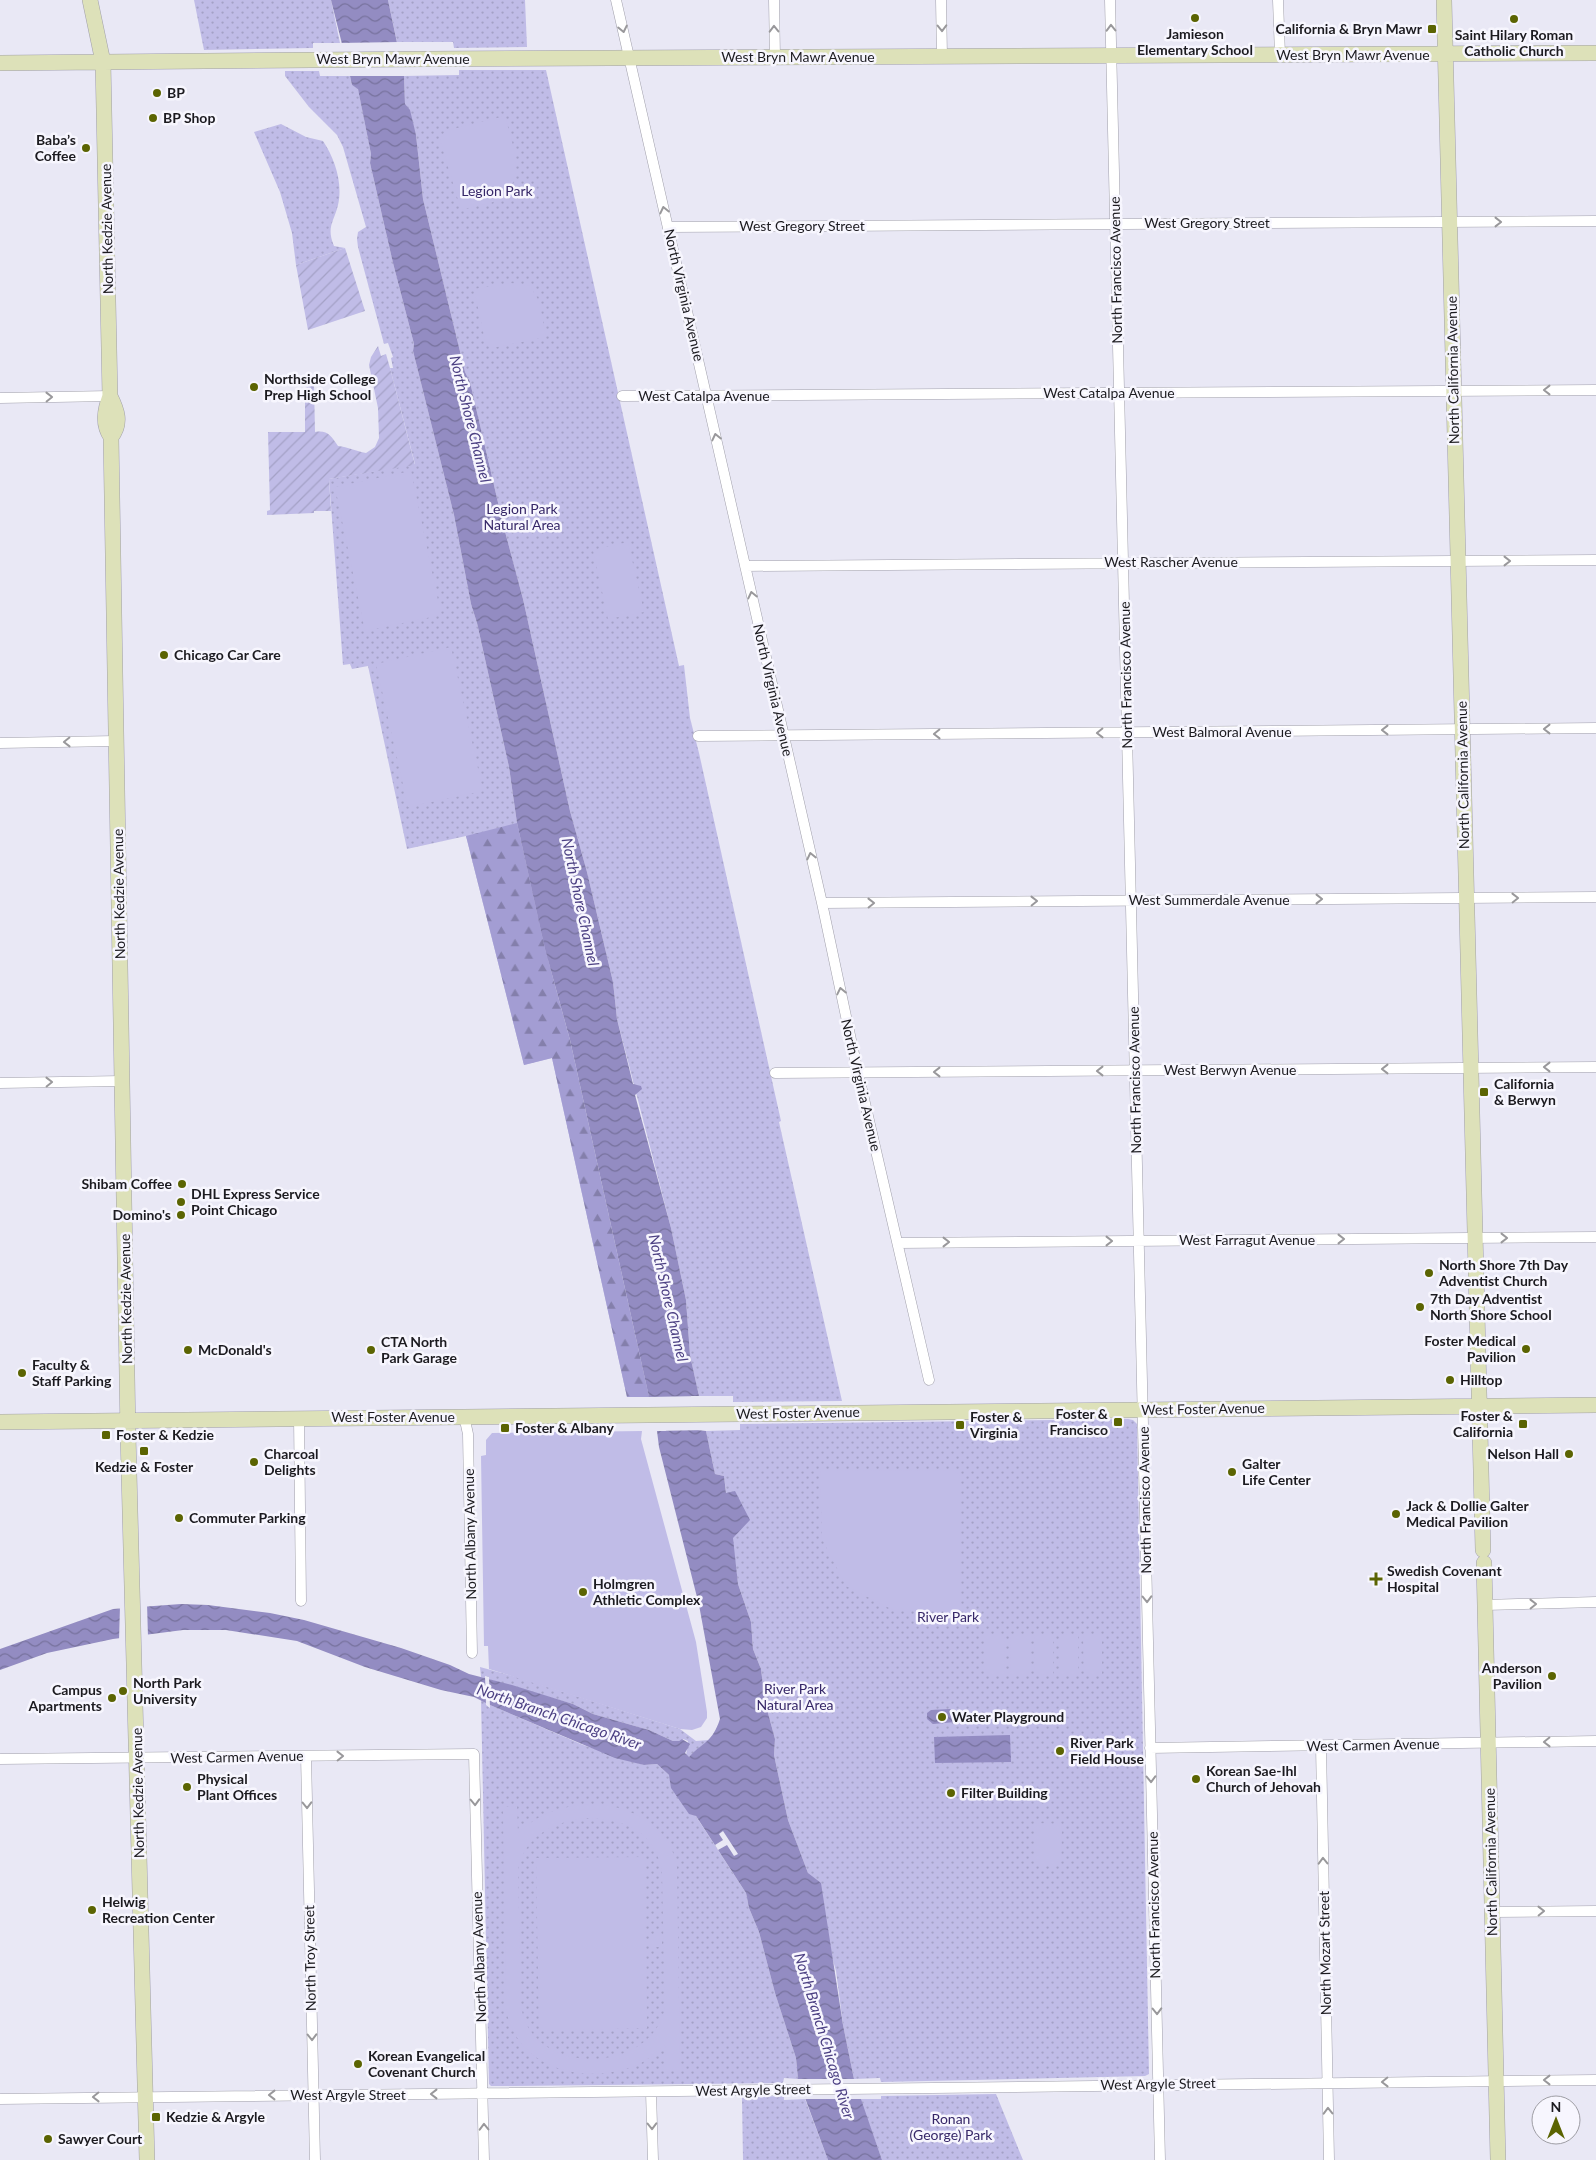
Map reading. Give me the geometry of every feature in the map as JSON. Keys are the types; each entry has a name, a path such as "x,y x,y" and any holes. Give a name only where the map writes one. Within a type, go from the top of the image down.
{"main road":[{"name":"North Kedzie Avenue","path":"90,0 103,62 110,396 118,412 117,430 111,437 116,741 128,1420 147,2160"},
{"name":"North California Avenue","path":"1444,0 1498,2160"},
{"name":"West Bryn Mawr Avenue","path":"0,63 325,59 1596,53"},
{"name":"West Foster Avenue","path":"0,1422 299,1417 1596,1405"}],"street":[{"name":"North Virginia Avenue","path":"616,0 929,1380"},
{"path":"774,0 775,57"},
{"path":"941,0 942,56"},
{"name":"North Francisco Avenue","path":"1110,0 1160,2160"},
{"path":"1278,0 1280,55"},
{"name":"West Gregory Street","path":"668,227 1596,221"},
{"name":"West Catalpa Avenue","path":"622,396 1596,390"},
{"path":"0,398 110,396"},
{"name":"West Rascher Avenue","path":"745,566 1596,560"},
{"name":"West Balmoral Avenue","path":"698,736 1596,728"},
{"path":"0,743 116,741"},
{"name":"West Summerdale Avenue","path":"822,903 1596,897"},
{"name":"West Berwyn Avenue","path":"775,1073 1596,1067"},
{"path":"0,1083 122,1081"},
{"name":"West Farragut Avenue","path":"898,1243 1596,1237"},
{"name":"North Albany Avenue","path":"464,1416 468,1434 472,1653"},
{"path":"299,1417 301,1601"},
{"path":"1484,1605 1596,1602"},
{"name":"West Carmen Avenue","path":"1150,1748 1596,1741"},
{"name":"North Mozart Street","path":"1321,1746 1329,2160"},
{"name":"West Carmen Avenue","path":"0,1759 474,1754"},
{"name":"North Albany Avenue","path":"474,1754 484,2160"},
{"name":"North Troy Street","path":"306,1756 315,2160"},
{"path":"1492,1912 1596,1911"},
{"name":"West Argyle Street","path":"0,2099 1596,2080"},
{"path":"651,2092 652,2160"}],"green space":[{"path":"194,0 331,0 340,43 313,43 313,48 204,50"},
{"path":"388,0 525,0 527,47 454,48 453,42 397,42"},
{"name":"Legion Park","path":"459,70 546,70 679,666 684,665 690,718 842,1401 733,1402 733,1396 699,1396 690,1355 686,1300 671,1228 617,1019 613,982 587,872 570,811 523,599 423,199 416,135 405,104 404,76 459,75"},
{"path":"285,71 319,71 320,76 350,76 352,85 358,88 371,154 370,163 414,344 413,351 454,515 471,604 477,623 509,767 517,823 649,1397 627,1397 552,1058 524,1065 466,836 407,849 368,666 352,669 350,664 343,665 329,479 415,464 390,368 393,368 391,358 393,357 388,343 384,344 358,247 358,232 366,227 343,147 337,135 309,107 285,76"},
{"path":"505,116 513,147 516,169 510,189 499,200 461,210 440,140 445,131"},
{"path":"281,124 306,137 323,141 334,163 339,180 338,205 331,234 334,246 345,248 296,265 292,233 280,192 254,132"},
{"path":"345,248 365,311 308,330 296,265"},
{"path":"511,283 530,286 539,301 546,337 492,348 486,345 474,289"},
{"path":"378,346 381,356 386,354 415,465 329,479 331,511 267,515 267,511 270,510 268,432 305,432 305,388 314,384 315,432 329,434 338,446 366,453 375,447 379,438 378,408 369,365 371,357"},
{"path":"411,471 441,615 365,631 335,487"},
{"path":"628,542 644,612 608,619 593,550"},
{"path":"451,647 483,791 408,807 376,664"},
{"path":"517,823 545,949 570,1040 649,1397 627,1397 552,1058 524,1065 466,836"},
{"name":"River Park","path":"1133,1420 1137,1424 1149,2074 1145,2076 881,2082 880,2078 854,2079 843,2025 836,1971 808,1873 788,1820 774,1755 775,1739 765,1702 761,1669 753,1649 751,1622 738,1584 724,1476 715,1474 706,1431 740,1430 740,1424"},
{"name":"Holmgren Athletic Complex","path":"642,1431 641,1439 696,1642 707,1718 701,1727 692,1730 680,1729 489,1669 488,1646 484,1646 481,1456 486,1455 486,1440 492,1433"},
{"path":"820,1470 955,1471 960,1477 961,1609 893,1610 846,1586 822,1539"},
{"path":"1078,1634 1078,1674 1060,1674 1059,1635"},
{"path":"1083,1634 1102,1634 1102,1674 1084,1674"},
{"path":"986,1635 1004,1635 1005,1675 986,1675"},
{"path":"1010,1635 1029,1635 1029,1675 1011,1675"},
{"path":"1034,1635 1053,1635 1053,1674 1035,1675"},
{"path":"480,1667 680,1729 696,1741 709,1740 689,1757 686,1756 688,1741 683,1739 673,1741 649,1730 593,1714 573,1704 481,1677"},
{"path":"481,1699 490,1705 583,1745 644,1765 657,1764 669,1775 746,1893 796,2058 798,2079 784,2078 783,2083 513,2086 491,2086 489,2084"},
{"path":"588,1804 614,1807 639,1816 659,1831 673,1853 677,1867 680,2071 666,2071 665,2045 637,2065 597,2074 576,2073 556,2068 539,2059 524,2046 513,2030 506,2009 503,1807 517,1806 518,1833 527,1825 546,1814 566,1807","holes":["585,1818 613,1821 636,1830 653,1846 659,1858 662,1873 665,2008 655,2030 638,2046 615,2056 591,2059 566,2056 545,2045 529,2029 521,2005 518,1870 521,1858 527,1848 542,1833 552,1827 573,1820"]},
{"path":"1034,1823 1062,1824 1061,1864 1034,1864"},
{"path":"645,1857 647,2028 539,2031 536,1858"},
{"path":"649,1934 662,1934 662,1947 649,1947"},
{"name":"Ronan (George) Park","path":"996,2094 1023,2160 882,2160 860,2099 881,2099 881,2096"},
{"path":"784,2096 784,2100 805,2099 828,2160 743,2160 742,2097"}],"water":[{"path":"331,0 388,0 404,76 405,104 410,110 416,135 423,199 523,599 570,811 587,872 613,982 617,1019 633,1084 641,1086 642,1089 635,1095 671,1228 686,1300 690,1355 699,1396 691,1396 698,1430 706,1431 715,1474 724,1476 726,1493 735,1491 750,1520 733,1538 738,1584 751,1622 753,1649 761,1669 765,1702 775,1739 774,1755 788,1820 808,1873 821,1883 843,2025 854,2079 882,2160 828,2160 798,2079 796,2058 746,1893 696,1816 689,1814 671,1788 669,1775 657,1764 644,1765 615,1758 474,1697 441,1690 365,1667 297,1641 226,1630 183,1630 113,1639 47,1653 0,1670 0,1649 113,1609 181,1604 208,1605 270,1613 304,1620 401,1648 450,1665 469,1674 573,1704 593,1714 649,1730 673,1741 682,1739 690,1744 685,1753 689,1757 711,1737 720,1719 699,1605 659,1447 657,1431 666,1431 659,1397 649,1397 570,1040 545,949 517,823 509,767 477,623 471,604 454,515 413,351 414,344 370,163 371,154 358,89 352,85"},
{"name":"Water Playground","path":"950,1709 956,1713 957,1718 955,1722 933,1724 927,1719 927,1713 931,1710"},
{"path":"1010,1735 1011,1762 935,1763 934,1737"}],"pier":[{"path":"399,42 406,76 347,76 338,43"},
{"path":"702,1396 700,1399 693,1399 700,1428 707,1428 709,1430 654,1431 656,1428 664,1428 657,1399 649,1399 647,1397"},
{"path":"147,1603 148,1637 119,1641 120,1606"},
{"path":"485,1676 489,1677 490,1708 486,1705"},
{"path":"723,1831 738,1854 734,1856 727,1845 718,1850 715,1845 723,1840 719,1834"},
{"path":"796,2079 856,2079 863,2099 802,2099"}],"place":[{"name":"Jamieson Elementary School","path":"1195,18"},
{"name":"Saint Hilary Roman Catholic Church","path":"1514,19"},
{"name":"California & Bryn Mawr","path":"1432,29"},
{"name":"BP","path":"157,93"},
{"name":"BP Shop","path":"153,118"},
{"name":"Baba’s Coffee","path":"86,148"},
{"name":"Northside College Prep High School","path":"254,387"},
{"name":"Chicago Car Care","path":"164,655"},
{"name":"California & Berwyn","path":"1484,1092"},
{"name":"Shibam Coffee","path":"182,1184"},
{"name":"DHL Express Service Point Chicago","path":"181,1202"},
{"name":"Domino's","path":"181,1215"},
{"name":"North Shore 7th Day Adventist Church","path":"1429,1273"},
{"name":"7th Day Adventist North Shore School","path":"1420,1307"},
{"name":"Foster Medical Pavilion","path":"1526,1349"},
{"name":"McDonald's","path":"188,1350"},
{"name":"CTA North Park Garage","path":"371,1350"},
{"name":"Faculty & Staff Parking","path":"22,1373"},
{"name":"Hilltop","path":"1450,1380"},
{"name":"Foster & Francisco","path":"1118,1422"},
{"name":"Foster & California","path":"1523,1424"},
{"name":"Foster & Virginia","path":"960,1425"},
{"name":"Foster & Albany","path":"505,1428"},
{"name":"Foster & Kedzie","path":"106,1435"},
{"name":"Kedzie & Foster","path":"144,1451"},
{"name":"Nelson Hall","path":"1569,1454"},
{"name":"Charcoal Delights","path":"254,1462"},
{"name":"Galter Life Center","path":"1232,1472"},
{"name":"Jack & Dollie Galter Medical Pavilion","path":"1396,1514"},
{"name":"Commuter Parking","path":"179,1518"},
{"name":"Swedish Covenant Hospital","path":"1376,1579"},
{"name":"Holmgren Athletic Complex","path":"583,1592"},
{"name":"Anderson Pavilion","path":"1552,1676"},
{"name":"North Park University","path":"123,1691"},
{"name":"Campus Apartments","path":"112,1698"},
{"name":"Water Playground","path":"942,1717"},
{"name":"River Park Field House","path":"1060,1751"},
{"name":"Korean Sae-Ihl Church of Jehovah","path":"1196,1779"},
{"name":"Physical Plant Offices","path":"187,1787"},
{"name":"Filter Building","path":"951,1793"},
{"name":"Helwig Recreation Center","path":"92,1910"},
{"name":"Korean Evangelical Covenant Church","path":"358,2064"},
{"name":"Kedzie & Argyle","path":"156,2117"},
{"name":"Sawyer Court","path":"48,2139"}],"water label":[{"name":"North Shore Channel","path":"470,419"},
{"name":"North Shore Channel","path":"580,902"},
{"name":"North Shore Channel","path":"668,1298"},
{"name":"North Branch Chicago River","path":"559,1717"},
{"name":"North Branch Chicago River","path":"824,2036"}],"park label":[{"name":"Legion Park Natural Area","path":"522,518"},
{"name":"River Park Natural Area","path":"795,1698"}]}
